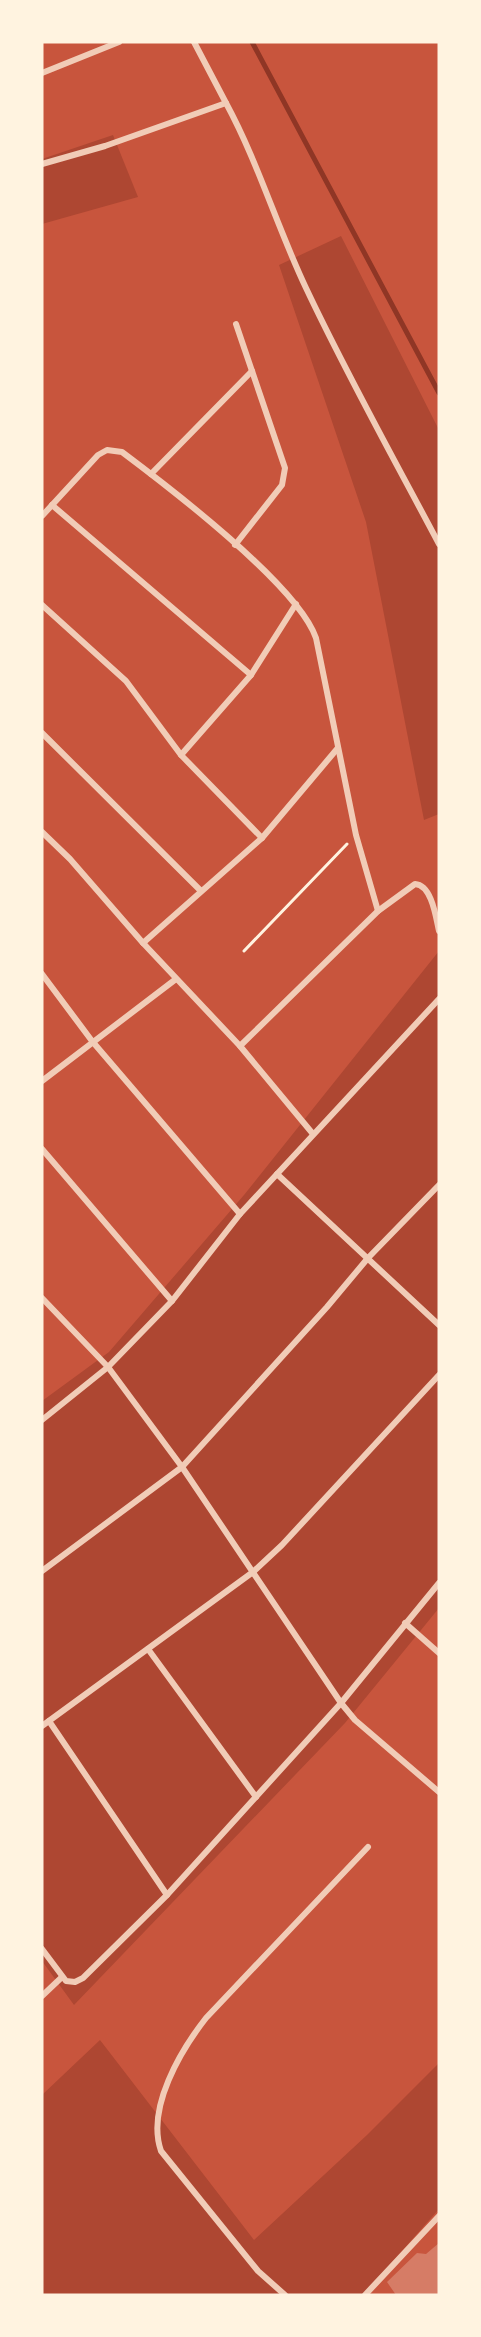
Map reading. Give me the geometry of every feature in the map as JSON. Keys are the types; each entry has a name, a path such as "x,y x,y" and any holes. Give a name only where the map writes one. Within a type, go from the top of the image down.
{"street":[{"path":"42,73 119,42"},
{"path":"194,42 243,134 282,236 307,290 439,544"},
{"path":"42,164 105,146 226,103"},
{"path":"236,324 285,468 282,485 236,545"},
{"path":"151,474 252,372"},
{"path":"42,516 98,454 107,450 122,452 236,545 296,604 306,616 316,638 356,835 378,911"},
{"path":"52,505 251,675"},
{"path":"181,755 251,675 296,604"},
{"path":"42,605 126,681 181,755 262,837"},
{"path":"42,733 201,891"},
{"path":"143,943 262,837 337,749"},
{"path":"42,832 70,859 143,943 240,1046 314,1134"},
{"path":"240,1046 378,911 415,884 420,885 428,894 439,932"},
{"path":"42,974 92,1041 240,1214"},
{"path":"42,1081 176,979"},
{"path":"42,1420 108,1367 172,1301 240,1214 439,999"},
{"path":"42,1149 172,1301"},
{"path":"277,1174 439,1326"},
{"path":"42,1571 182,1467 327,1307 368,1258 439,1185"},
{"path":"42,1298 108,1367 182,1467 341,1703 355,1720 439,1792"},
{"path":"42,1726 253,1572 282,1545 439,1375"},
{"path":"42,1949 62,1977 69,1982 83,1978 167,1896 341,1703 439,1582"},
{"path":"405,1623 439,1653"},
{"path":"148,1650 256,1797"},
{"path":"49,1721 167,1896"},
{"path":"285,2295 258,2271 161,2151 157,2128 171,2076 186,2043 206,2018 368,1846"},
{"path":"42,1996 62,1977"},
{"path":"365,2295 439,2216"}],"path":[{"path":"244,951 356,835"}],"shaded area":[{"path":"113,135 138,197 42,224 42,159"},
{"path":"341,236 439,430 439,814 424,820 366,522 279,265"},
{"path":"439,951 439,1608 345,1723 74,2005 42,1961 42,1401 109,1352 244,1195"},
{"path":"100,2040 254,2240 367,2135 439,2063 439,2209 363,2295 42,2295 42,2095"}],"building":[{"path":"439,2243 439,2295 396,2295 387,2282 417,2253 426,2254"}],"waterway":[{"path":"252,42 439,393"}]}
